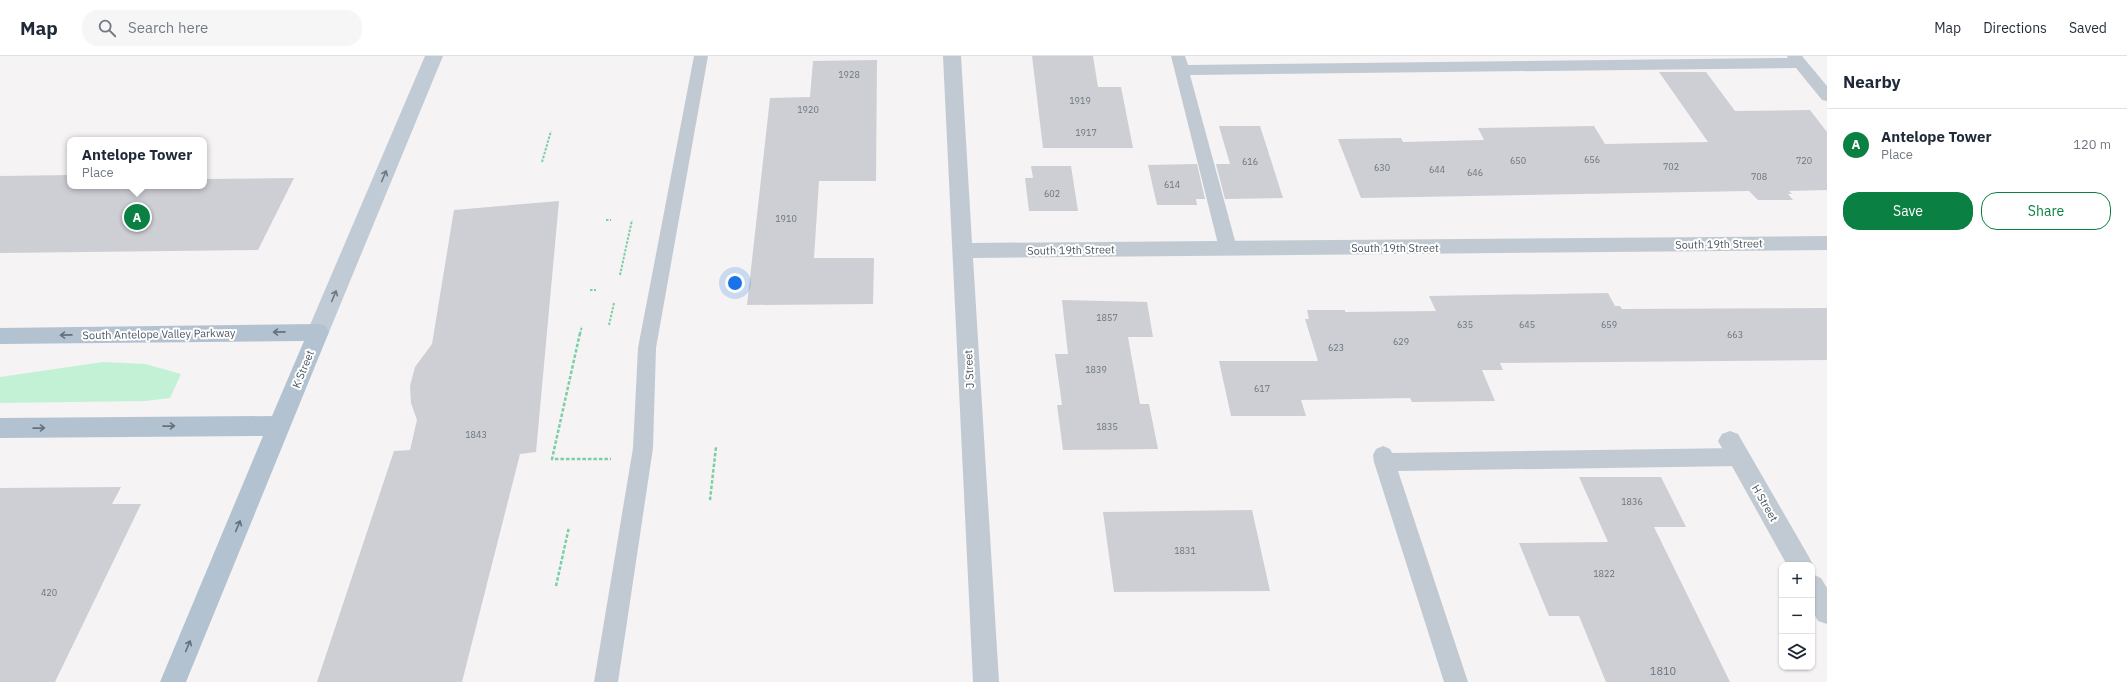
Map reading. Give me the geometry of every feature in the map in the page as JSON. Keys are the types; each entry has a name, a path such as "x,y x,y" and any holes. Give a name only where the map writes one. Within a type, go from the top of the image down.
{"main road":[{"name":"K Street","path":"173,682 434,56"},
{"name":"South Antelope Valley Parkway","path":"0,336 318,332"},
{"path":"0,428 280,426"}],"street":[{"name":"J Street","path":"952,56 986,682"},
{"name":"South 19th Street","path":"962,251 1827,243"},
{"name":"H Street","path":"1734,449 1798,562"},
{"path":"1815,591 1827,612"}],"lane":[{"path":"606,682 643,448 647,348 701,56"},
{"path":"1228,248 1180,63 1797,60 1827,96"},
{"path":"1456,682 1383,459 1734,449"}],"path":[{"path":"542,162 551,131"},
{"path":"606,220 611,220"},
{"path":"620,275 632,220"},
{"path":"590,290 596,290"},
{"path":"609,325 614,303"},
{"path":"582,326 552,459 615,459"},
{"path":"710,500 716,447"},
{"path":"556,586 569,527"}],"green space":[{"path":"103,362 145,364 181,374 170,398 145,401 0,403 0,377"}],"building":[{"path":"1032,56 1093,56 1098,87 1121,87 1133,148 1043,148"},
{"path":"877,60 876,181 819,181 814,258 874,258 873,304 747,305 770,98 810,97 813,61"},
{"path":"1659,72 1706,72 1735,111 1810,110 1827,132 1827,190 1789,191 1792,194 1788,194 1793,200 1758,200 1749,191 1361,198 1338,139 1401,138 1403,142 1484,140 1478,128 1594,126 1605,144 1708,142"},
{"path":"1219,126 1260,126 1283,198 1225,199 1216,164 1230,164"},
{"path":"1197,164 1205,199 1196,199 1197,205 1157,205 1148,165"},
{"path":"1031,166 1071,166 1078,211 1029,211 1025,178 1033,178"},
{"path":"67,175 67,189 207,189 207,179 294,178 258,250 0,253 0,176"},
{"path":"559,201 536,452 520,454 462,682 317,682 394,451 410,450 417,420 411,403 410,386 415,367 432,344 454,210"},
{"path":"1608,293 1615,306 1620,306 1622,309 1827,308 1827,360 1500,363 1503,370 1482,370 1495,401 1412,402 1410,398 1301,400 1306,416 1231,416 1219,361 1318,361 1305,319 1309,319 1307,310 1345,310 1345,312 1436,311 1429,296"},
{"path":"1062,300 1147,302 1153,337 1128,337 1140,404 1149,404 1158,449 1063,450 1057,405 1062,405 1055,354 1068,354"},
{"path":"1579,477 1661,477 1686,527 1654,527 1730,682 1606,682 1579,616 1549,616 1519,543 1608,542"},
{"path":"121,487 112,504 141,504 55,682 0,682 0,488"},
{"path":"1252,510 1270,591 1114,592 1103,512"}],"place":[{"name":"Antelope Tower","path":"137,217"}]}
